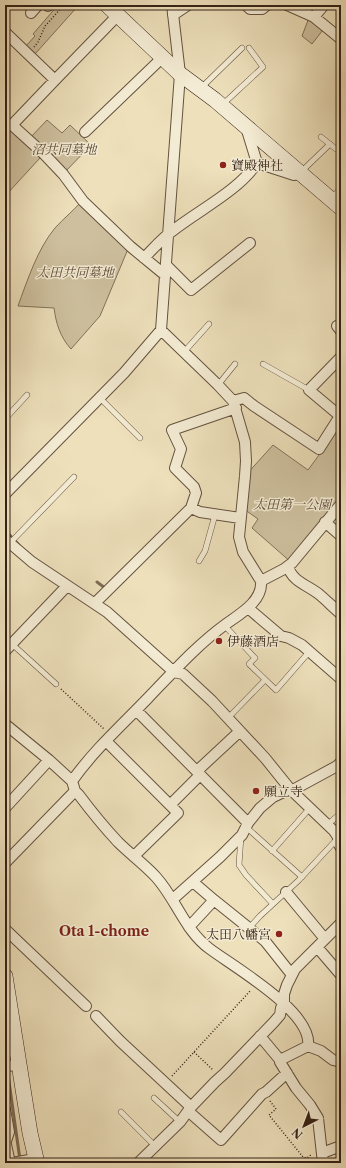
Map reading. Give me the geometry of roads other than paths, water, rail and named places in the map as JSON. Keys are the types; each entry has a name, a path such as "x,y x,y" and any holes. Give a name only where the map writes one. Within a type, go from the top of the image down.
{"street":[{"path":"5,494 124,373 161,330 180,74 173,10 188,5"},
{"path":"246,5 250,9 262,9 267,5"},
{"path":"287,5 314,17 341,39"},
{"path":"314,17 324,5"},
{"path":"250,243 191,290 165,270 144,258 83,201 63,174 44,154 12,125 55,80 113,10 180,74 221,106 300,173 338,199"},
{"path":"5,32 55,80"},
{"path":"85,132 163,57"},
{"path":"144,258 163,238 213,202 251,171 256,163 246,127"},
{"path":"256,163 294,176 300,173"},
{"path":"5,863 73,786 86,762 108,738 204,642 224,625 248,608 262,585 240,547 240,518 246,461 245,442 234,404 218,384 161,330"},
{"path":"95,603 191,508 196,493 194,487 175,468 181,449 172,430 234,404 244,398 319,449 340,416 339,411 309,390 341,357"},
{"path":"261,581 288,566 341,504"},
{"path":"191,508 200,512 240,518"},
{"path":"325,522 341,536"},
{"path":"11,540 32,562 95,603 174,672 183,674 191,681 265,758 290,790 338,837 338,843 341,848"},
{"path":"288,566 290,573 295,579 319,593 341,614"},
{"path":"8,648 67,586"},
{"path":"248,608 281,636 289,638 302,645 341,678"},
{"path":"136,710 199,773 245,828"},
{"path":"5,724 49,760 73,786 118,842 156,877 173,899 189,927 198,938 209,948 258,982 284,1003 304,1028 309,1041 308,1046"},
{"path":"170,805 240,731"},
{"path":"108,738 178,813 134,856"},
{"path":"5,808 49,760"},
{"path":"173,899 193,882 245,828 260,808 273,797 337,766 341,762"},
{"path":"193,882 265,941 292,975"},
{"path":"286,892 325,938"},
{"path":"189,927 214,900"},
{"path":"138,1163 180,1122 189,1109 280,1015 281,1008 284,1003 284,994 295,969 341,923"},
{"path":"5,929 86,1006"},
{"path":"316,947 341,975"},
{"path":"5,1109 9,1132 6,1140 11,1163 32,1161 30,1133 11,1066 6,984"},
{"path":"96,1016 120,1041 166,1083 189,1109 221,1140 265,1093 287,1074"},
{"path":"260,1036 280,1060 287,1074 318,1118 322,1154 341,1146"},
{"path":"280,1060 308,1046 321,1051 333,1060 341,1062"}],"lane":[{"path":"200,89 242,48"},
{"path":"221,106 263,67 250,48"},
{"path":"321,136 336,149"},
{"path":"300,173 330,144"},
{"path":"184,352 209,324"},
{"path":"218,384 235,364"},
{"path":"262,364 309,390"},
{"path":"5,419 26,395"},
{"path":"100,398 140,438"},
{"path":"11,540 74,477"},
{"path":"198,561 205,551 215,515"},
{"path":"224,625 255,658 249,664 276,690 309,652"},
{"path":"8,648 56,684"},
{"path":"228,718 265,680"},
{"path":"272,851 309,809"},
{"path":"327,825 341,813"},
{"path":"245,828 302,877"},
{"path":"245,828 239,865 246,875 273,904"},
{"path":"249,928 302,877 338,837"},
{"path":"154,1098 180,1122"},
{"path":"121,1112 155,1146"}],"waterway":[{"path":"5,530 19,545"},
{"path":"97,582 105,588 107,587"},
{"path":"5,1053 20,1160"}],"place":[{"name":"寶殿神社","path":"223,165"},
{"name":"伊藤酒店","path":"219,641"},
{"name":"願立寺","path":"256,791"},
{"name":"太田八幡宮","path":"279,934"}],"district":[{"name":"Ota 1-chome","path":"104,931"}],"park label":[{"name":"沼共同墓地","path":"64,149"},
{"name":"太田共同墓地","path":"75,272"},
{"name":"太田第一公園","path":"292,504"}]}
